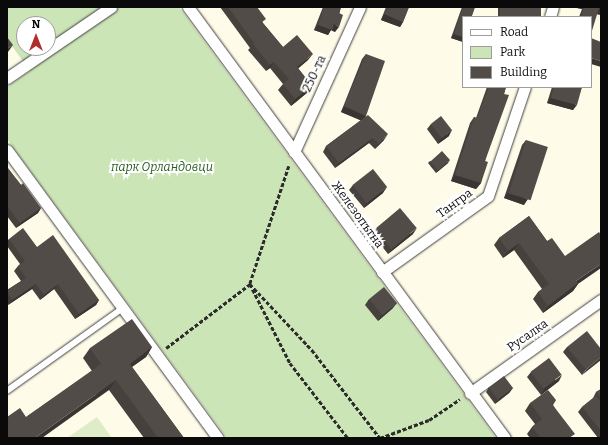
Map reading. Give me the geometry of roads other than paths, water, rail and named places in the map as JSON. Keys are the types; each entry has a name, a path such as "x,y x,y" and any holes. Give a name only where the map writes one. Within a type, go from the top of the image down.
{"street":[{"path":"7,78 111,7"},
{"name":"Железопътна","path":"188,7 470,393 505,438"},
{"name":"250-та","path":"294,152 360,7"},
{"name":"Тангра","path":"382,272 488,196 526,88"},
{"path":"7,150 218,438"},
{"name":"Русалка","path":"470,393 601,300"}],"lane":[{"path":"7,391 123,308"}],"park label":[{"name":"парк Орландовци","path":"162,168"}]}
